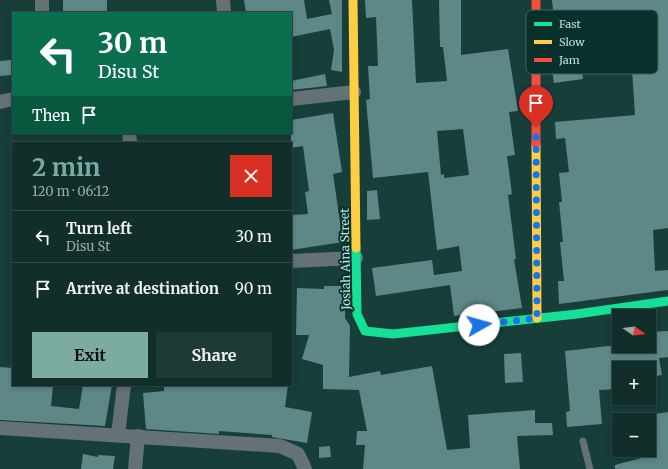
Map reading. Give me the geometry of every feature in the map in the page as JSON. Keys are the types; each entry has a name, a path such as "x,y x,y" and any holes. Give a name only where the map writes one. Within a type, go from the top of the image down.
{"street":[{"path":"42,0 42,12"},
{"path":"223,0 224,12"},
{"name":"Josiah Aina Street","path":"353,0 357,314 365,331 393,334 537,318 668,301"},
{"path":"536,0 536,10"},
{"path":"536,74 537,318"},
{"path":"292,99 354,92"},
{"path":"0,102 12,99"},
{"path":"292,261 356,258"},
{"path":"118,435 124,386"},
{"path":"0,428 280,446 298,454 305,469"},
{"path":"135,469 138,436"}],"lane":[{"path":"583,441 590,469"}],"building":[{"path":"63,0 107,0 107,12 63,12"},
{"path":"244,0 304,0 307,19 332,14 329,0 342,0 342,72 331,70 334,50 330,29 292,37 292,12 246,12"},
{"path":"365,0 412,0 416,83 447,81 443,47 440,47 439,0 461,0 461,55 508,49 518,111 509,112 515,155 507,156 512,194 508,195 516,259 514,259 522,308 454,316 450,285 376,296 372,268 432,260 434,275 462,271 459,246 437,250 428,172 373,178 366,100 370,99 368,66 378,66 376,17 366,18","holes":["463,129 469,175 444,178 444,174 441,175 437,131"]},
{"path":"552,0 668,0 668,228 653,230 655,271 668,270 668,290 559,304 558,281 564,281 560,242 563,242 559,202 562,202 559,173 569,172 565,138 556,139 555,122 635,115 632,74 658,74 658,10 553,10"},
{"path":"11,60 12,75 0,76 0,61"},
{"path":"325,74 327,86 292,90 292,81"},
{"path":"553,74 582,74 583,79 554,83"},
{"path":"333,113 342,172 333,174 343,242 292,250 292,215 308,214 305,192 309,191 303,146 292,148 292,120"},
{"path":"377,190 380,219 367,220 367,191"},
{"path":"324,286 345,286 345,318 350,326 349,377 380,371 381,375 432,366 447,450 470,448 468,415 535,410 535,423 552,423 553,435 517,436 520,469 363,469 365,445 356,445 357,431 367,431 359,390 323,389 323,365 302,359 309,335 296,335 297,288 324,289"},
{"path":"668,331 668,357 659,358 662,375 656,376 656,361 612,361 612,389 599,390 602,424 567,427 566,412 570,411 565,351 612,346 612,353 656,353 656,332"},
{"path":"521,353 523,382 505,383 504,354"},
{"path":"0,367 12,368 12,386 53,386 51,406 79,409 83,386 112,386 105,426 0,420"},
{"path":"164,386 288,386 285,407 312,412 307,443 272,437 272,435 219,431 219,434 146,429 143,393 164,391"},
{"path":"668,412 668,469 615,469 615,465 645,457 656,457 656,414"},
{"path":"330,446 331,457 319,458 319,447"},
{"path":"83,454 98,457 98,455 115,456 113,469 81,469"}],"traffic: fast":[{"path":"356,248 357,314 365,331 393,334 577,314 668,301"}],"traffic: slow":[{"path":"353,0 356,248"},
{"path":"536,144 537,318"}],"traffic: jam":[{"path":"536,0 536,10"},
{"path":"536,74 536,144"}],"route":[{"path":"479,325 537,318 536,127"}]}
